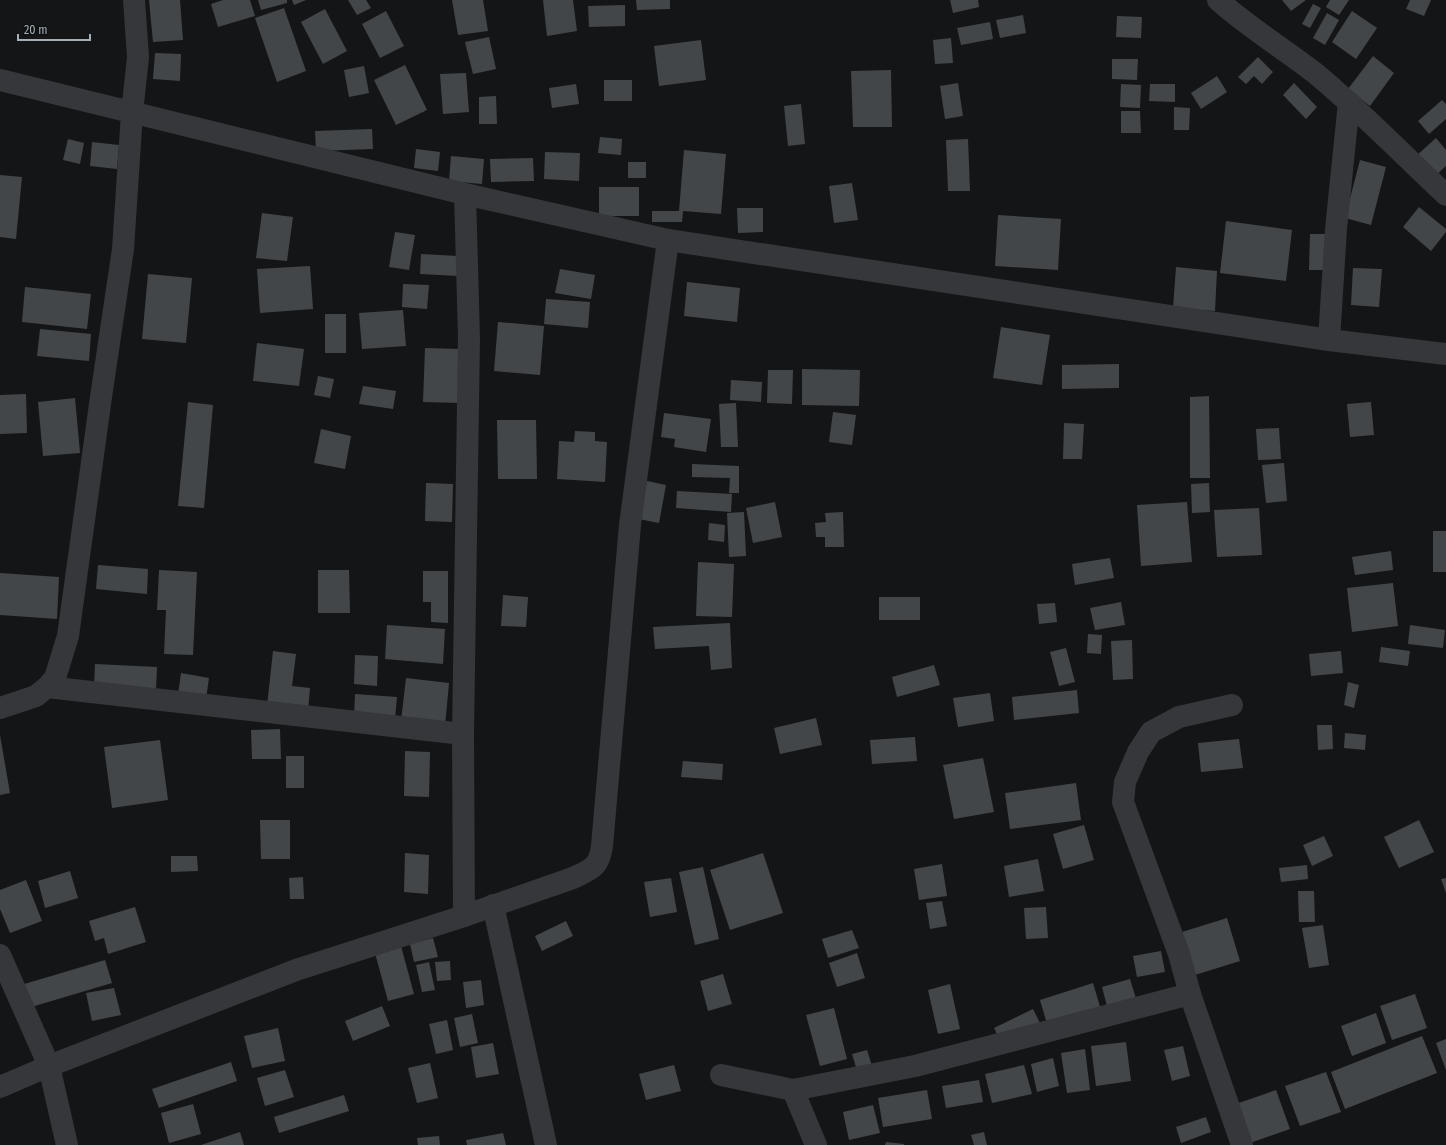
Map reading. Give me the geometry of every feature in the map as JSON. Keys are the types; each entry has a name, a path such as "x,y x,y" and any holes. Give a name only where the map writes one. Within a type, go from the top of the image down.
{"street":[{"path":"0,708 36,696 55,678 68,636 100,396 123,249 132,113 138,57 134,0"},
{"path":"1218,0 1235,15 1313,72 1349,102 1446,195"},
{"path":"0,80 465,194 668,240 1329,340 1446,354"},
{"path":"1329,340 1336,229 1349,102"},
{"path":"464,916 463,734 469,338 465,194"},
{"path":"0,1087 49,1066 296,970 464,916 584,873 597,864 601,857 630,525 668,240"},
{"path":"46,687 463,734"},
{"path":"1232,705 1178,717 1151,732 1138,752 1125,782 1123,802 1179,954 1190,994 1242,1145"},
{"path":"493,905 546,1145"},
{"path":"0,955 49,1066 67,1145"},
{"path":"721,1075 793,1090 915,1066 1190,994"},
{"path":"793,1090 816,1145"}],"building":[{"path":"149,0 180,0 183,40 153,42"},
{"path":"223,0 250,0 255,16 218,27 211,4"},
{"path":"258,0 287,0 287,3 261,10"},
{"path":"292,0 306,0 294,5"},
{"path":"348,0 366,0 371,8 357,15"},
{"path":"452,0 483,0 488,31 458,35"},
{"path":"543,0 573,0 577,31 547,36"},
{"path":"636,0 670,0 670,9 637,10"},
{"path":"950,0 978,0 979,7 953,13"},
{"path":"1282,0 1306,0 1291,11"},
{"path":"1330,0 1349,0 1339,15 1326,7"},
{"path":"1410,0 1431,0 1424,16 1406,9"},
{"path":"1313,4 1321,8 1310,28 1302,24"},
{"path":"625,5 625,26 589,27 588,6"},
{"path":"284,8 306,71 277,82 255,18"},
{"path":"325,9 347,51 323,64 301,22"},
{"path":"386,11 404,46 380,58 362,24"},
{"path":"1352,11 1377,28 1356,59 1332,42"},
{"path":"1327,13 1339,20 1325,45 1313,38"},
{"path":"1023,15 1026,33 1000,38 996,20"},
{"path":"1117,16 1142,17 1141,38 1116,37"},
{"path":"990,22 993,39 961,45 957,28"},
{"path":"489,37 496,69 473,74 465,42"},
{"path":"951,38 953,63 935,64 933,40"},
{"path":"701,40 706,80 659,86 654,46"},
{"path":"155,53 181,54 180,81 153,79"},
{"path":"1373,56 1394,73 1370,106 1348,89"},
{"path":"1258,57 1273,72 1262,84 1254,76 1246,84 1238,77"},
{"path":"1112,59 1138,59 1137,80 1112,79"},
{"path":"405,65 427,110 396,125 374,80"},
{"path":"364,66 369,93 349,97 344,70"},
{"path":"891,70 892,127 853,127 851,71"},
{"path":"466,73 469,112 443,114 440,74"},
{"path":"1217,76 1227,92 1201,109 1191,93"},
{"path":"604,80 632,80 632,101 604,101"},
{"path":"958,83 963,116 945,119 940,86"},
{"path":"1294,83 1317,107 1306,119 1283,95"},
{"path":"576,84 579,104 552,108 549,88"},
{"path":"1121,84 1141,85 1140,108 1120,107"},
{"path":"1150,84 1175,84 1175,102 1149,101"},
{"path":"496,96 497,124 479,124 479,97"},
{"path":"1442,100 1446,104 1446,119 1429,134 1418,121"},
{"path":"801,104 805,144 788,146 784,106"},
{"path":"1174,107 1190,108 1189,130 1174,130"},
{"path":"1121,111 1140,111 1141,133 1121,133"},
{"path":"372,129 373,149 316,151 315,131"},
{"path":"600,137 622,139 621,155 598,153"},
{"path":"1436,138 1446,150 1446,166 1423,187 1405,166"},
{"path":"68,139 84,143 80,164 63,160"},
{"path":"968,139 970,191 948,191 946,140"},
{"path":"92,142 119,145 117,169 90,166"},
{"path":"416,149 440,152 438,171 414,168"},
{"path":"684,150 726,154 721,214 683,211 682,222 652,222 652,211 679,211"},
{"path":"545,152 580,153 579,181 544,179"},
{"path":"451,156 484,159 482,184 449,181"},
{"path":"533,158 534,181 491,182 490,159"},
{"path":"1360,160 1386,167 1371,225 1345,218"},
{"path":"628,162 646,162 646,178 628,178"},
{"path":"0,175 22,177 16,239 0,237"},
{"path":"852,183 858,220 834,223 829,186"},
{"path":"599,187 639,187 639,216 599,216"},
{"path":"1419,207 1446,229 1446,232 1431,251 1403,227"},
{"path":"737,208 763,208 763,232 738,233"},
{"path":"262,213 293,217 287,261 256,258"},
{"path":"998,215 1061,219 1058,270 995,266"},
{"path":"1226,221 1292,230 1286,281 1220,273"},
{"path":"395,232 415,235 409,270 389,267"},
{"path":"1310,234 1325,234 1324,270 1309,270"},
{"path":"421,254 458,256 458,276 420,274"},
{"path":"310,266 313,309 260,313 257,269"},
{"path":"1176,267 1217,271 1215,311 1173,308"},
{"path":"1353,268 1382,269 1379,307 1351,305"},
{"path":"560,269 595,275 591,299 555,293"},
{"path":"148,274 192,278 186,343 142,339"},
{"path":"687,282 740,288 737,322 684,316"},
{"path":"403,284 429,285 427,309 402,307"},
{"path":"25,287 91,294 87,329 22,322"},
{"path":"546,299 590,302 588,328 544,324"},
{"path":"403,310 406,346 362,349 359,313"},
{"path":"325,314 346,314 346,353 325,353"},
{"path":"498,322 544,326 540,375 494,371"},
{"path":"1001,327 1050,335 1042,385 993,378"},
{"path":"40,329 91,334 89,361 37,356"},
{"path":"257,343 304,349 299,386 253,381"},
{"path":"425,348 461,349 459,403 423,402"},
{"path":"1119,364 1119,388 1062,389 1062,365"},
{"path":"802,369 860,370 859,406 802,405"},
{"path":"768,370 793,370 792,404 767,403"},
{"path":"318,376 334,379 330,398 314,395"},
{"path":"731,380 762,382 761,402 730,400"},
{"path":"363,386 396,391 393,409 359,404"},
{"path":"26,394 27,433 0,434 0,395"},
{"path":"1209,396 1210,478 1190,478 1190,397"},
{"path":"75,398 80,453 43,456 38,402"},
{"path":"188,402 213,405 204,508 178,506"},
{"path":"1371,402 1374,435 1350,437 1347,404"},
{"path":"736,403 738,447 721,447 719,404"},
{"path":"833,412 856,415 852,445 829,442"},
{"path":"664,413 711,419 706,452 674,447 675,439 661,437"},
{"path":"497,420 536,420 537,479 498,479"},
{"path":"1064,423 1084,424 1082,459 1063,459"},
{"path":"1279,428 1281,459 1258,460 1256,429"},
{"path":"321,429 351,436 345,469 314,463"},
{"path":"575,431 595,432 595,441 607,442 605,482 557,479 559,441 574,442"},
{"path":"1284,463 1287,501 1266,503 1262,465"},
{"path":"692,464 739,466 739,493 729,493 730,478 692,477"},
{"path":"647,481 666,485 659,523 639,519"},
{"path":"426,483 453,484 452,522 425,521"},
{"path":"1209,483 1210,512 1192,513 1191,484"},
{"path":"677,491 732,494 731,512 676,508"},
{"path":"775,502 782,537 753,543 746,508"},
{"path":"1187,502 1192,562 1141,566 1137,505"},
{"path":"1259,508 1262,555 1217,557 1214,510"},
{"path":"744,512 746,556 729,557 727,513"},
{"path":"843,512 844,547 825,547 825,537 816,537 815,523 826,522 825,513"},
{"path":"709,523 725,525 724,542 708,540"},
{"path":"1433,531 1446,531 1446,572 1433,572"},
{"path":"1391,551 1393,570 1355,575 1352,557"},
{"path":"1110,558 1114,578 1075,585 1072,564"},
{"path":"698,562 734,564 732,617 696,616"},
{"path":"98,565 148,569 147,594 96,589"},
{"path":"159,570 197,572 193,655 164,654 166,610 157,610"},
{"path":"318,570 349,570 350,613 318,613"},
{"path":"423,571 448,571 448,623 431,622 431,602 423,602"},
{"path":"0,573 59,577 57,619 0,615"},
{"path":"1393,583 1398,626 1352,632 1347,588"},
{"path":"503,595 528,597 526,627 501,626"},
{"path":"879,597 920,597 920,620 879,620"},
{"path":"1121,602 1125,625 1095,630 1090,608"},
{"path":"1055,603 1057,622 1039,624 1037,604"},
{"path":"730,623 732,668 711,670 709,646 655,649 653,627"},
{"path":"387,625 445,629 443,664 385,659"},
{"path":"1410,625 1445,630 1443,648 1408,644"},
{"path":"1088,634 1102,635 1101,654 1087,653"},
{"path":"1132,640 1133,679 1113,680 1111,641"},
{"path":"1381,647 1410,651 1408,666 1379,662"},
{"path":"1066,648 1075,682 1059,686 1050,652"},
{"path":"273,651 296,654 292,686 310,688 308,711 267,706"},
{"path":"1341,651 1343,673 1311,676 1309,654"},
{"path":"355,655 378,656 377,686 354,684"},
{"path":"95,664 157,667 156,690 94,687"},
{"path":"934,665 940,685 897,697 892,677"},
{"path":"181,673 209,678 206,699 178,695"},
{"path":"406,678 449,683 445,726 401,721"},
{"path":"1348,682 1359,685 1354,708 1344,705"},
{"path":"1077,690 1079,713 1014,720 1012,697"},
{"path":"990,693 994,721 958,727 953,698"},
{"path":"355,694 397,697 395,720 354,717"},
{"path":"816,718 822,745 780,754 774,728"},
{"path":"1317,725 1332,725 1333,749 1318,750"},
{"path":"280,729 281,759 252,759 251,730"},
{"path":"1345,733 1366,735 1365,750 1344,748"},
{"path":"0,735 10,793 0,795"},
{"path":"915,737 917,761 872,764 870,740"},
{"path":"1239,739 1243,768 1201,772 1198,743"},
{"path":"160,740 168,800 112,808 104,747"},
{"path":"405,751 430,752 429,797 404,796"},
{"path":"286,756 304,756 304,788 286,788"},
{"path":"983,758 994,812 954,819 943,765"},
{"path":"683,761 723,764 722,780 681,777"},
{"path":"1076,783 1081,820 1010,829 1005,793"},
{"path":"260,820 290,820 290,859 261,859"},
{"path":"1419,820 1434,852 1399,868 1384,837"},
{"path":"1084,825 1094,860 1063,869 1053,834"},
{"path":"1324,836 1333,856 1312,866 1303,845"},
{"path":"405,853 429,855 428,894 404,892"},
{"path":"763,853 783,913 730,930 710,870"},
{"path":"171,856 197,856 198,871 171,872"},
{"path":"1038,859 1044,891 1009,897 1004,866"},
{"path":"942,864 947,896 919,900 914,869"},
{"path":"1307,865 1308,879 1281,882 1279,868"},
{"path":"703,867 719,939 695,945 679,872"},
{"path":"70,871 78,898 45,908 38,881"},
{"path":"303,877 304,899 290,899 289,878"},
{"path":"671,878 677,912 650,917 644,882"},
{"path":"1446,878 1446,893 1441,879"},
{"path":"26,880 42,921 10,933 0,909 0,890"},
{"path":"1298,891 1314,891 1315,922 1299,922"},
{"path":"942,901 947,926 930,929 926,903"},
{"path":"135,907 146,942 108,954 104,938 95,941 89,921"},
{"path":"1046,907 1048,938 1026,939 1024,908"},
{"path":"1227,918 1240,961 1195,975 1182,932"},
{"path":"566,921 573,936 542,951 535,936"},
{"path":"1323,925 1329,965 1309,968 1302,928"},
{"path":"852,930 859,948 828,958 822,939"},
{"path":"433,938 438,957 414,962 410,944"},
{"path":"401,946 414,994 388,1001 375,953"},
{"path":"1161,951 1165,972 1137,977 1133,956"},
{"path":"857,953 865,978 837,987 829,963"},
{"path":"105,960 112,983 28,1008 21,985"},
{"path":"450,961 451,980 437,981 435,962"},
{"path":"429,962 435,990 422,992 416,965"},
{"path":"723,974 732,1004 708,1011 700,981"},
{"path":"1130,979 1137,1002 1108,1010 1102,987"},
{"path":"481,980 484,1005 466,1008 463,982"},
{"path":"1093,983 1101,1010 1048,1027 1040,1000"},
{"path":"950,984 960,1029 938,1034 928,990"},
{"path":"114,988 121,1015 92,1021 86,993"},
{"path":"1415,994 1427,1028 1392,1040 1380,1006"},
{"path":"382,1006 390,1026 353,1041 345,1021"},
{"path":"834,1008 847,1059 820,1066 806,1015"},
{"path":"1033,1009 1043,1029 1004,1048 994,1028"},
{"path":"1376,1013 1386,1043 1352,1056 1341,1026"},
{"path":"472,1014 478,1043 460,1047 454,1018"},
{"path":"447,1020 453,1050 436,1054 429,1024"},
{"path":"278,1028 285,1061 252,1068 244,1036"},
{"path":"1422,1036 1437,1073 1345,1109 1331,1072"},
{"path":"1446,1039 1446,1070 1436,1043"},
{"path":"1126,1042 1131,1081 1096,1086 1091,1046"},
{"path":"493,1043 499,1074 476,1078 471,1047"},
{"path":"1183,1046 1190,1076 1172,1081 1164,1050"},
{"path":"1085,1049 1090,1090 1067,1093 1061,1053"},
{"path":"867,1050 877,1082 862,1087 852,1054"},
{"path":"1053,1058 1059,1086 1037,1092 1031,1064"},
{"path":"231,1062 237,1081 159,1108 152,1089"},
{"path":"430,1063 438,1098 417,1103 408,1068"},
{"path":"674,1065 681,1091 646,1100 639,1074"},
{"path":"1024,1065 1032,1094 992,1103 985,1074"},
{"path":"285,1070 294,1097 265,1106 257,1078"},
{"path":"1326,1072 1341,1112 1300,1126 1285,1086"},
{"path":"979,1080 983,1102 946,1108 942,1086"},
{"path":"927,1090 932,1119 883,1127 878,1098"},
{"path":"1276,1090 1290,1129 1247,1144 1233,1105"},
{"path":"344,1095 349,1111 279,1133 274,1117"},
{"path":"193,1104 201,1134 169,1143 161,1113"},
{"path":"873,1105 880,1133 849,1140 843,1112"},
{"path":"1206,1117 1211,1132 1181,1143 1176,1127"},
{"path":"240,1132 244,1145 201,1145"},
{"path":"984,1132 987,1145 974,1145 971,1135"},
{"path":"503,1133 506,1145 467,1145 466,1140"},
{"path":"439,1136 440,1145 418,1145 417,1138"},
{"path":"886,1142 904,1144 904,1145 885,1145"}]}
